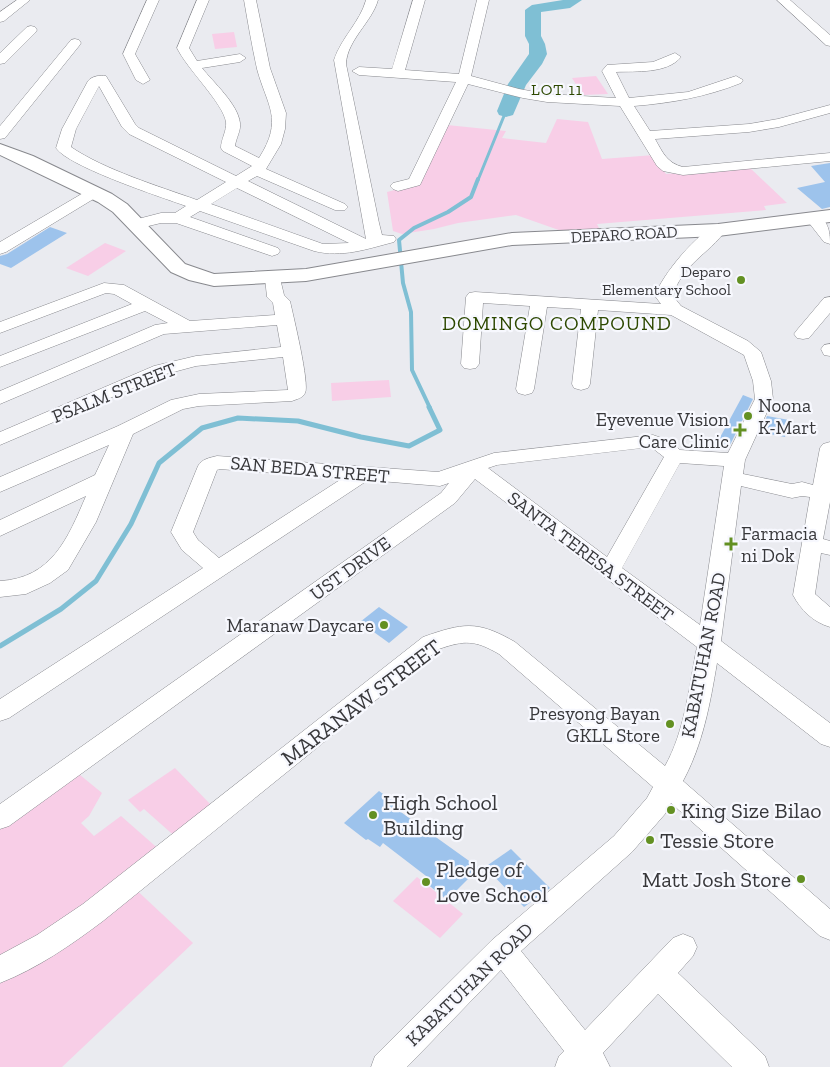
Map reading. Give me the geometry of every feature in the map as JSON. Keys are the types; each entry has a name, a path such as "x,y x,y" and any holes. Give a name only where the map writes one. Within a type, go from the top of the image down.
{"main road":[{"name":"DEPARO ROAD","path":"0,149 90,190 120,208 171,262 196,276 214,280 279,278 342,269 418,254 512,239 718,230 822,217"}],"street":[{"path":"0,18 24,0"},
{"path":"143,80 130,54 153,0"},
{"path":"203,0 183,48 232,116 234,133 227,143 228,148 259,167 340,207"},
{"path":"178,218 259,167 271,150 278,125 279,112 260,54 250,0"},
{"path":"372,0 369,12 358,25 342,53 340,63 348,94 362,180 376,241"},
{"path":"397,74 418,0"},
{"path":"398,186 415,182 464,79 483,0"},
{"path":"783,0 830,42"},
{"path":"810,24 827,22"},
{"path":"0,60 31,30"},
{"path":"0,135 75,43"},
{"path":"675,57 657,66 612,68 609,71 624,101 664,166 675,171 830,157"},
{"path":"194,65 240,58"},
{"path":"359,71 464,79 514,92 570,101 624,101 684,97 706,93 736,80"},
{"path":"103,80 131,129 236,183 376,241 333,251 113,174 68,154 63,148 68,129 95,81 103,80"},
{"path":"645,136 750,128 779,123 830,109"},
{"path":"0,249 113,174"},
{"path":"822,217 830,239"},
{"path":"136,224 161,218 178,218 272,251"},
{"path":"674,310 664,296 668,283 718,230"},
{"path":"333,251 342,269"},
{"path":"0,485 125,430 178,404 199,400 292,395 298,390 283,310 276,297 279,278"},
{"path":"0,328 104,288 118,289 186,326"},
{"path":"470,364 473,298 483,296 674,310"},
{"path":"524,389 539,301"},
{"path":"803,334 830,303"},
{"path":"0,362 146,304"},
{"path":"581,384 590,304"},
{"path":"0,398 162,329 283,310"},
{"name":"KABATUHAN ROAD","path":"386,1067 502,949 623,844 651,812 669,785 682,759 697,709 709,644 734,469 764,399 762,381 752,352 674,310"},
{"name":"PSALM STREET","path":"0,439 178,364 291,352"},
{"path":"0,589 18,588 42,577 60,565 85,522 125,430"},
{"path":"474,467 494,459 654,441 663,445 674,456 734,469 792,490 818,493"},
{"path":"830,450 818,493 821,546 804,596 812,606 830,619"},
{"path":"610,570 674,456"},
{"name":"SAN BEDA STREET","path":"219,569 190,545 182,532 211,463 224,462 440,479 474,467"},
{"name":"SANTA TERESA STREET","path":"474,467 830,737"},
{"name":"UST DRIVE","path":"0,818 448,498 474,467"},
{"path":"0,711 365,473"},
{"path":"0,529 104,479"},
{"name":"MARANAW STREET","path":"0,969 13,964 49,942 85,917 431,643 453,634 472,632 488,636 507,648 669,785 830,927"},
{"path":"502,949 583,1062 683,947"},
{"path":"658,974 754,1067"}],"shaded area":[{"path":"234,32 237,47 215,49 212,34"},
{"path":"596,76 608,94 583,95 572,78"},
{"path":"557,119 588,122 602,159 654,155 666,174 749,167 787,203 764,206 766,210 597,224 602,234 573,235 516,215 458,223 402,234 393,231 387,192 418,184 447,125 506,131 502,138 546,143"},
{"path":"105,243 126,251 88,276 66,268"},
{"path":"389,380 391,397 332,401 331,383"},
{"path":"175,768 214,808 179,840 144,809 140,812 128,800"},
{"path":"74,770 102,793 89,816 81,823 94,836 121,816 162,852 0,964 0,823"},
{"path":"417,877 463,914 440,938 393,901"},
{"path":"130,884 193,943 62,1067 0,1067 0,969"}],"building":[{"path":"830,163 830,207 822,209 797,188 825,182 811,166"},
{"path":"50,227 67,233 11,268 0,264 0,256 7,254"},
{"path":"743,395 753,399 729,447 717,443"},
{"path":"767,416 789,420 785,437 760,432"},
{"name":"Maranaw Daycare","path":"379,607 408,627 389,643 360,622"},
{"path":"379,791 401,807 398,810 479,868 447,900 426,883 430,879 383,843 380,847 368,839 366,840 344,823"},
{"path":"511,849 550,888 524,907 485,867"}],"waterway":[{"path":"506,111 517,84 533,64 538,54 537,44 533,36 533,10 564,5 574,0"},
{"path":"478,180 506,111"},
{"path":"430,408 412,370 411,312 403,283 399,240 414,228 448,212 471,197 478,179"},
{"path":"0,646 61,609 96,581 131,524 159,463 202,428 238,418 298,421 361,437 409,446 440,430 429,407"}],"place":[{"name":"Deparo Elementary School","path":"741,280"},
{"name":"Noona K-Mart","path":"748,416"},
{"name":"Eyevenue Vision Care Clinic","path":"740,430"},
{"name":"Farmacia ni Dok","path":"731,544"},
{"name":"Maranaw Daycare","path":"384,625"},
{"name":"Presyong Bayan GKLL Store","path":"670,724"},
{"name":"King Size Bilao","path":"671,810"},
{"name":"High School Building","path":"373,815"},
{"name":"Tessie Store","path":"650,840"},
{"name":"Matt Josh Store","path":"801,879"},
{"name":"Pledge of Love School","path":"426,882"}],"district":[{"name":"LOT 11","path":"557,89"},
{"name":"DOMINGO COMPOUND","path":"557,323"}]}
